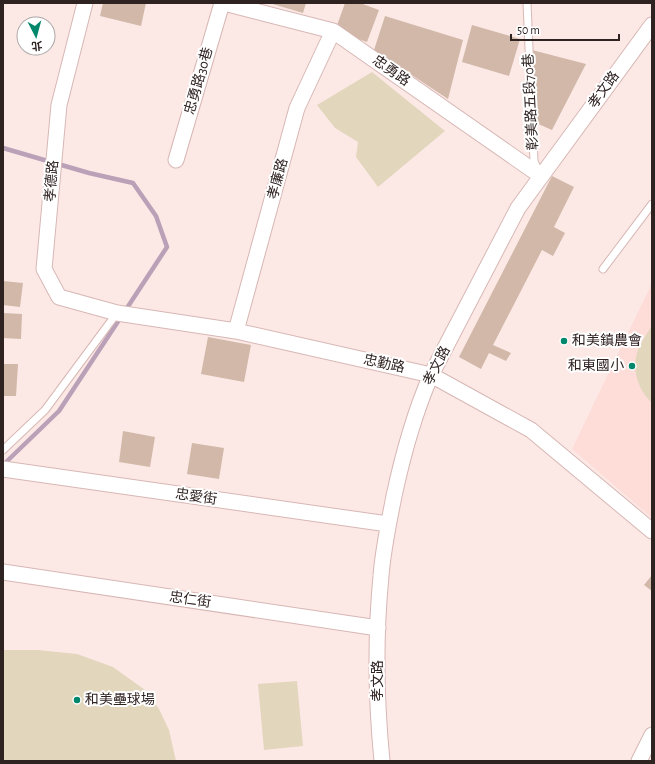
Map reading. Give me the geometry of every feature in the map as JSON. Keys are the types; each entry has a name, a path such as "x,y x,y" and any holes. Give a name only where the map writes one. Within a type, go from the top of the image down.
{"street":[{"name":"孝德路","path":"85,3 59,105 44,269 59,297 117,313"},
{"name":"忠勇路","path":"223,3 333,31 541,176"},
{"name":"忠勇路30巷","path":"176,160 223,3"},
{"name":"孝文路","path":"382,761 378,714 378,628 381,576 388,524 400,465 419,403 431,374 518,208 652,25"},
{"name":"孝廉路","path":"236,331 297,108 333,31"},
{"name":"忠勤路","path":"117,313 236,331 431,374 531,430 652,531"},
{"name":"忠愛街","path":"3,469 388,524"},
{"name":"忠仁街","path":"3,572 378,628"},
{"path":"639,761 652,735"}],"lane":[{"name":"彰美路五段70巷","path":"527,3 534,161 541,176"},
{"path":"603,269 652,204"},
{"path":"3,450 45,410 117,313"}],"shaded area":[{"path":"372,72 445,131 378,187 356,157 358,142 335,128 317,105"},
{"name":"和東國小","path":"652,283 652,518 572,449"},
{"path":"652,325 652,403 643,392 637,380 635,367 638,349"},
{"name":"和美壘球場","path":"3,650 38,650 77,654 113,667 145,690 159,709 169,730 176,761 3,761"},
{"path":"297,681 303,746 264,750 258,684"}],"building":[{"path":"103,3 146,3 141,26 100,16"},
{"path":"269,3 306,3 303,13"},
{"path":"345,3 360,3 379,10 367,42 335,31"},
{"path":"385,16 463,40 448,99 374,50"},
{"path":"472,25 520,39 509,76 462,62"},
{"path":"532,50 586,64 552,130 536,123"},
{"path":"552,176 574,187 554,227 565,233 553,256 542,250 493,345 511,353 506,361 489,353 481,369 459,357"},
{"path":"3,281 23,283 20,307 3,305"},
{"path":"3,313 22,314 21,339 3,338"},
{"path":"208,337 251,345 244,382 201,374"},
{"path":"3,364 18,364 16,396 3,396"},
{"path":"123,431 155,437 150,467 119,462"},
{"path":"192,443 224,448 219,479 187,474"},
{"path":"652,575 652,591 644,585"}],"waterway":[{"path":"3,148 89,173 133,183 156,216 167,247 125,311"},
{"path":"3,465 59,411 121,317"}],"place":[{"name":"和美鎮農會","path":"564,341"},
{"name":"和東國小","path":"632,366"},
{"name":"和美壘球場","path":"77,700"}]}
